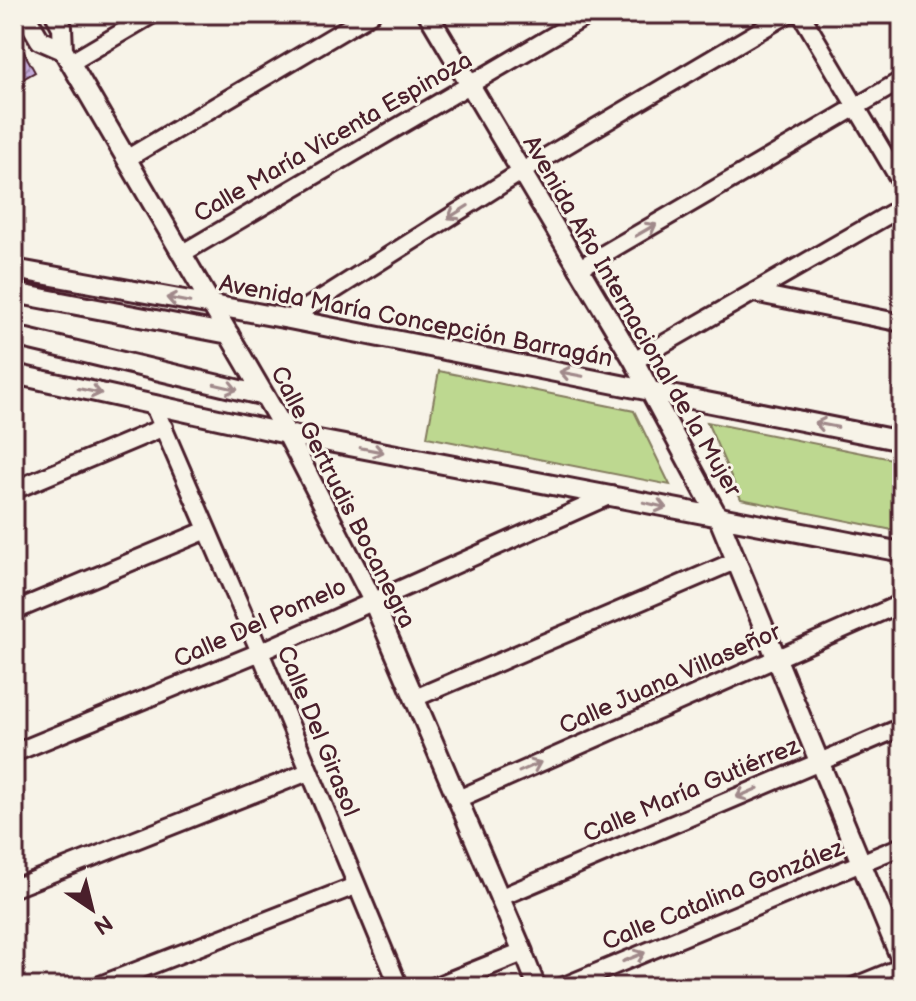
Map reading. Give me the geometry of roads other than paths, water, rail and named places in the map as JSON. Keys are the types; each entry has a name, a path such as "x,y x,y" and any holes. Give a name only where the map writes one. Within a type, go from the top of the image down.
{"street":[{"name":"Calle Gertrudis Bocanegra","path":"25,14 40,40 67,56"},
{"name":"Calle Gertrudis Bocanegra","path":"55,14 62,27 67,56 287,434 372,599 537,987"},
{"path":"67,56 153,14"},
{"path":"128,158 371,14"},
{"name":"Avenida Año Internacional de la Mujer","path":"428,14 524,170 578,269 634,361 719,519 863,863 902,965"},
{"name":"Calle María Vicenta Espinoza","path":"183,253 590,14"},
{"path":"289,319 524,170 788,14"},
{"path":"801,14 902,184"},
{"path":"578,269 902,80"},
{"path":"634,361 902,207"},
{"name":"Avenida María Concepción Barragán","path":"14,269 289,319 902,441"},
{"name":"Avenida María Concepción Barragán","path":"14,293 229,334"},
{"path":"754,293 902,323"},
{"path":"14,336 265,396"},
{"path":"14,374 287,434 902,552"},
{"name":"Calle Del Girasol","path":"153,404 399,987"},
{"path":"14,490 164,427"},
{"name":"Calle Del Pomelo","path":"14,753 260,652 372,599 611,495"},
{"path":"14,611 207,530"},
{"path":"415,698 735,561"},
{"name":"Calle Juana Villaseñor","path":"458,799 902,603"},
{"name":"Calle María Gutiérrez","path":"499,898 902,727"},
{"path":"14,888 308,772"},
{"name":"Calle Catalina González","path":"562,987 902,846"},
{"path":"95,987 355,886"},
{"path":"436,987 523,952"},
{"path":"853,987 902,965"}]}
